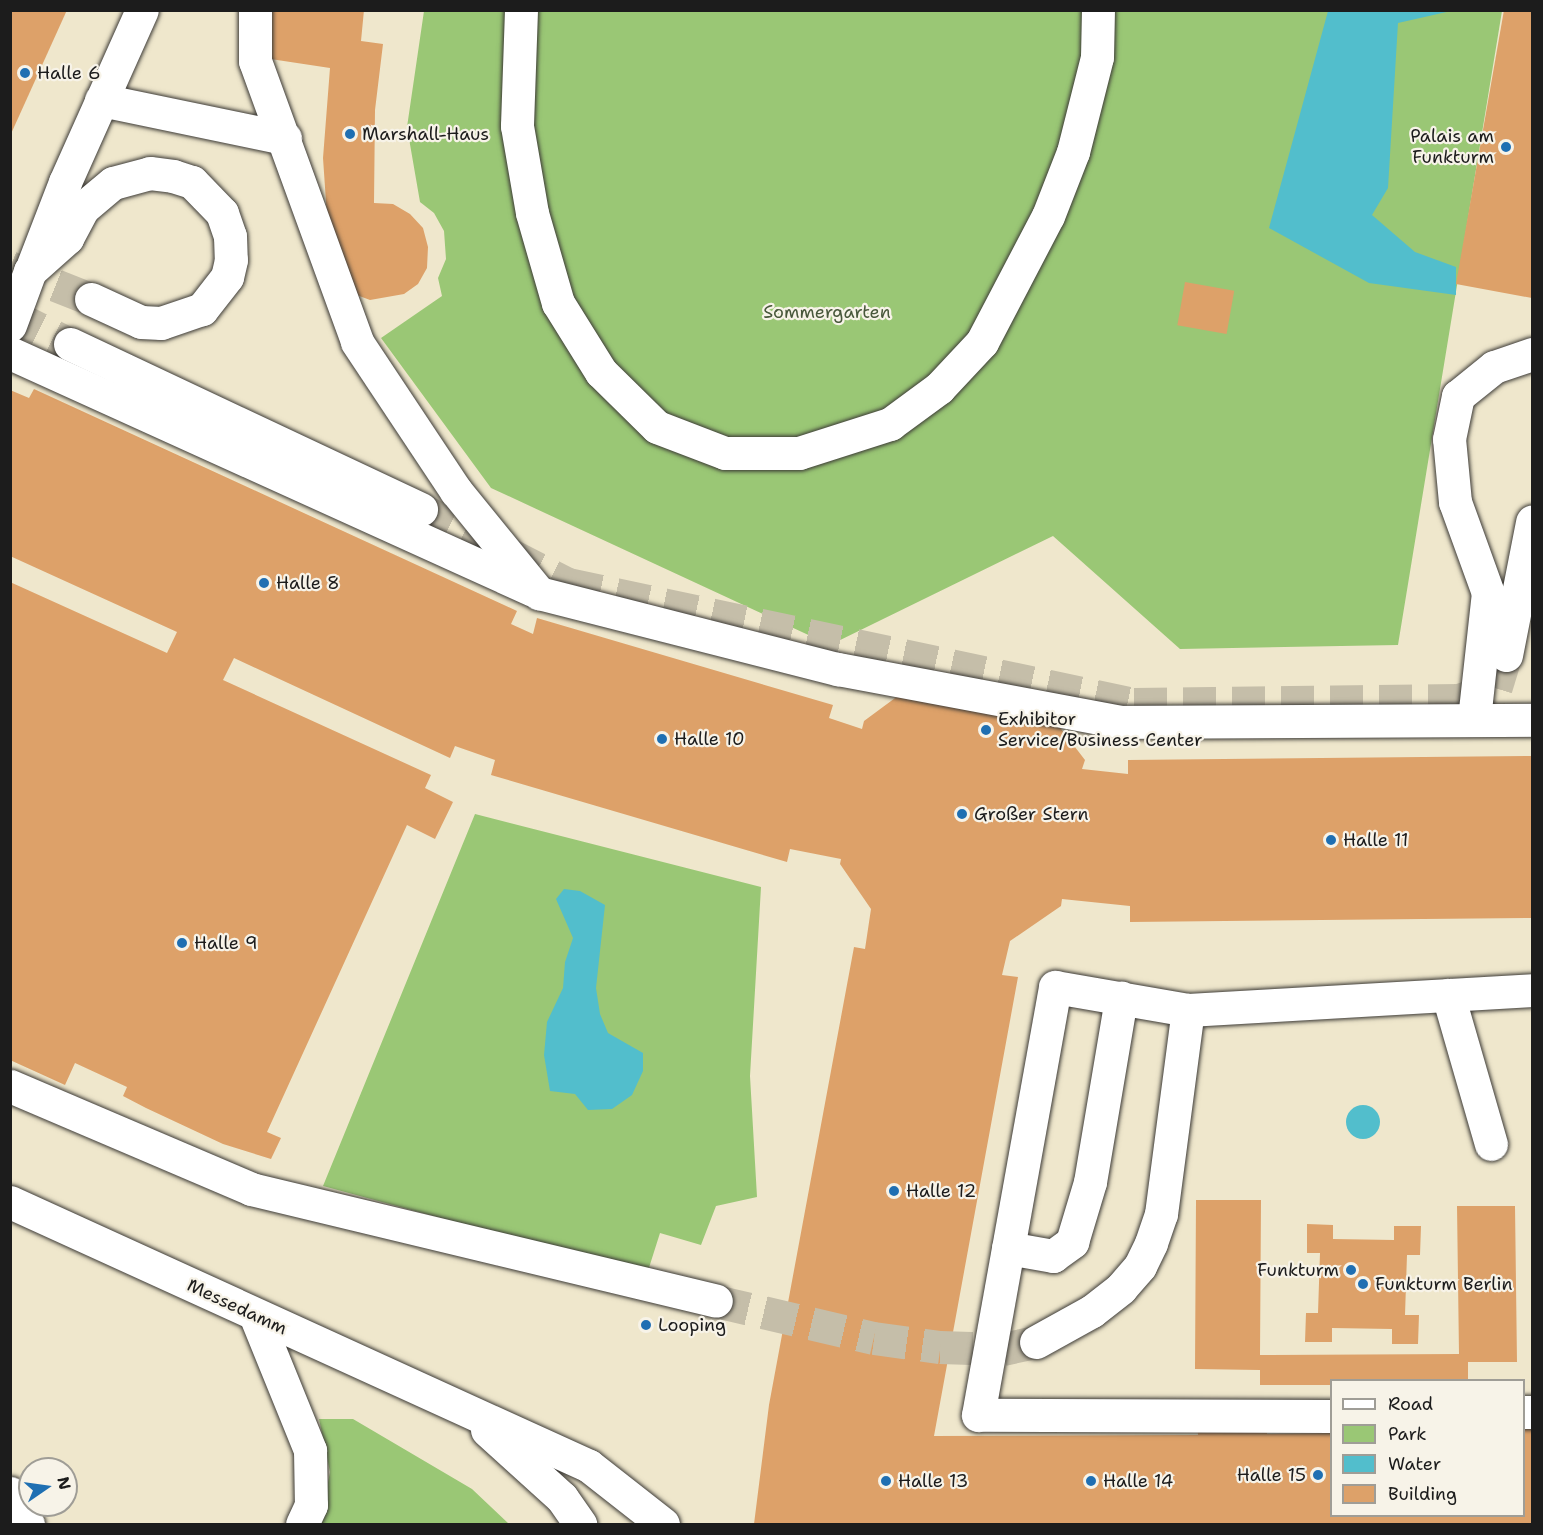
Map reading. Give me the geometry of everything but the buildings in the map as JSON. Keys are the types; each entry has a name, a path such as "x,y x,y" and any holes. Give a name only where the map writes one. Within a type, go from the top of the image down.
{"main road":[{"path":"10,325 20,267 142,10"},
{"path":"255,10 255,61 285,138 357,342 456,491 539,593"},
{"path":"521,10 516,126 532,213 558,303 601,372 657,427 725,453 788,453 890,424 939,388 982,342 1048,216 1073,152 1096,57 1098,10"},
{"path":"101,100 285,138"},
{"path":"20,267 68,238 83,208 113,183 150,173 173,176 192,182 222,213 230,236 231,260 227,277 202,309 161,323 141,322 91,299"},
{"path":"70,344 421,509"},
{"path":"10,353 539,593 838,669 1122,722 1533,720"},
{"path":"1474,719 1488,593 1455,502 1449,439 1458,396 1494,367 1533,354"},
{"path":"1506,655 1533,522"},
{"path":"1330,1416 978,1416 1055,987 1188,1010 1533,990"},
{"path":"1448,994 1491,1144"},
{"path":"1008,1248 1053,1256 1072,1242 1090,1182 1122,998"},
{"path":"1036,1342 1092,1311 1121,1288 1140,1266 1151,1243 1161,1214 1188,1010"},
{"path":"10,1086 251,1188 716,1301"},
{"name":"Messedamm","path":"10,1202 256,1317 590,1466 663,1524"},
{"path":"256,1317 310,1450 311,1505 302,1524"},
{"name":"Messedamm","path":"465,1410 562,1498 580,1524"},
{"path":"10,1493 28,1524"}],"green space":[{"name":"Sommergarten","path":"424,11 1502,11 1398,645 1180,649 1053,536 830,645 491,488 381,338 442,296 438,278 446,259 444,231 434,213 420,202 407,127"},
{"path":"475,814 761,887 750,1076 757,1197 716,1206 701,1245 660,1233 647,1274 323,1186"},
{"path":"319,1419 353,1419 472,1489 509,1524 320,1524 330,1472"}],"water":[{"path":"1328,11 1451,11 1398,23 1388,188 1372,215 1415,252 1456,267 1456,295 1369,283 1269,228"},
{"path":"564,889 580,891 605,905 596,988 600,1014 608,1033 643,1053 643,1071 632,1095 612,1109 588,1110 575,1094 550,1091 544,1055 547,1022 563,988 565,962 573,938 556,899"},
{"path":"1363,1105 1375,1110 1380,1122 1375,1134 1363,1139 1351,1134 1346,1122 1351,1110"}],"tunnel":[{"path":"10,267 91,299"},
{"path":"10,314 70,344"},
{"path":"421,509 568,584 1134,704 1459,700 1496,688 1506,655"},
{"path":"716,1301 874,1338 940,1347 1003,1349 1036,1342"}],"place":[{"name":"Halle 6","path":"25,73"},
{"name":"Marshall-Haus","path":"350,134"},
{"name":"Palais am Funkturm","path":"1506,147"},
{"name":"Halle 8","path":"264,583"},
{"name":"Exhibitor Service/Business Center","path":"986,730"},
{"name":"Halle 10","path":"662,739"},
{"name":"Großer Stern","path":"962,814"},
{"name":"Halle 11","path":"1331,840"},
{"name":"Halle 9","path":"182,943"},
{"name":"Halle 12","path":"894,1191"},
{"name":"Funkturm","path":"1351,1270"},
{"name":"Funkturm Berlin","path":"1363,1284"},
{"name":"Looping","path":"646,1325"},
{"name":"Halle 15","path":"1318,1475"},
{"name":"Halle 13","path":"886,1481"},
{"name":"Halle 14","path":"1091,1481"}]}
